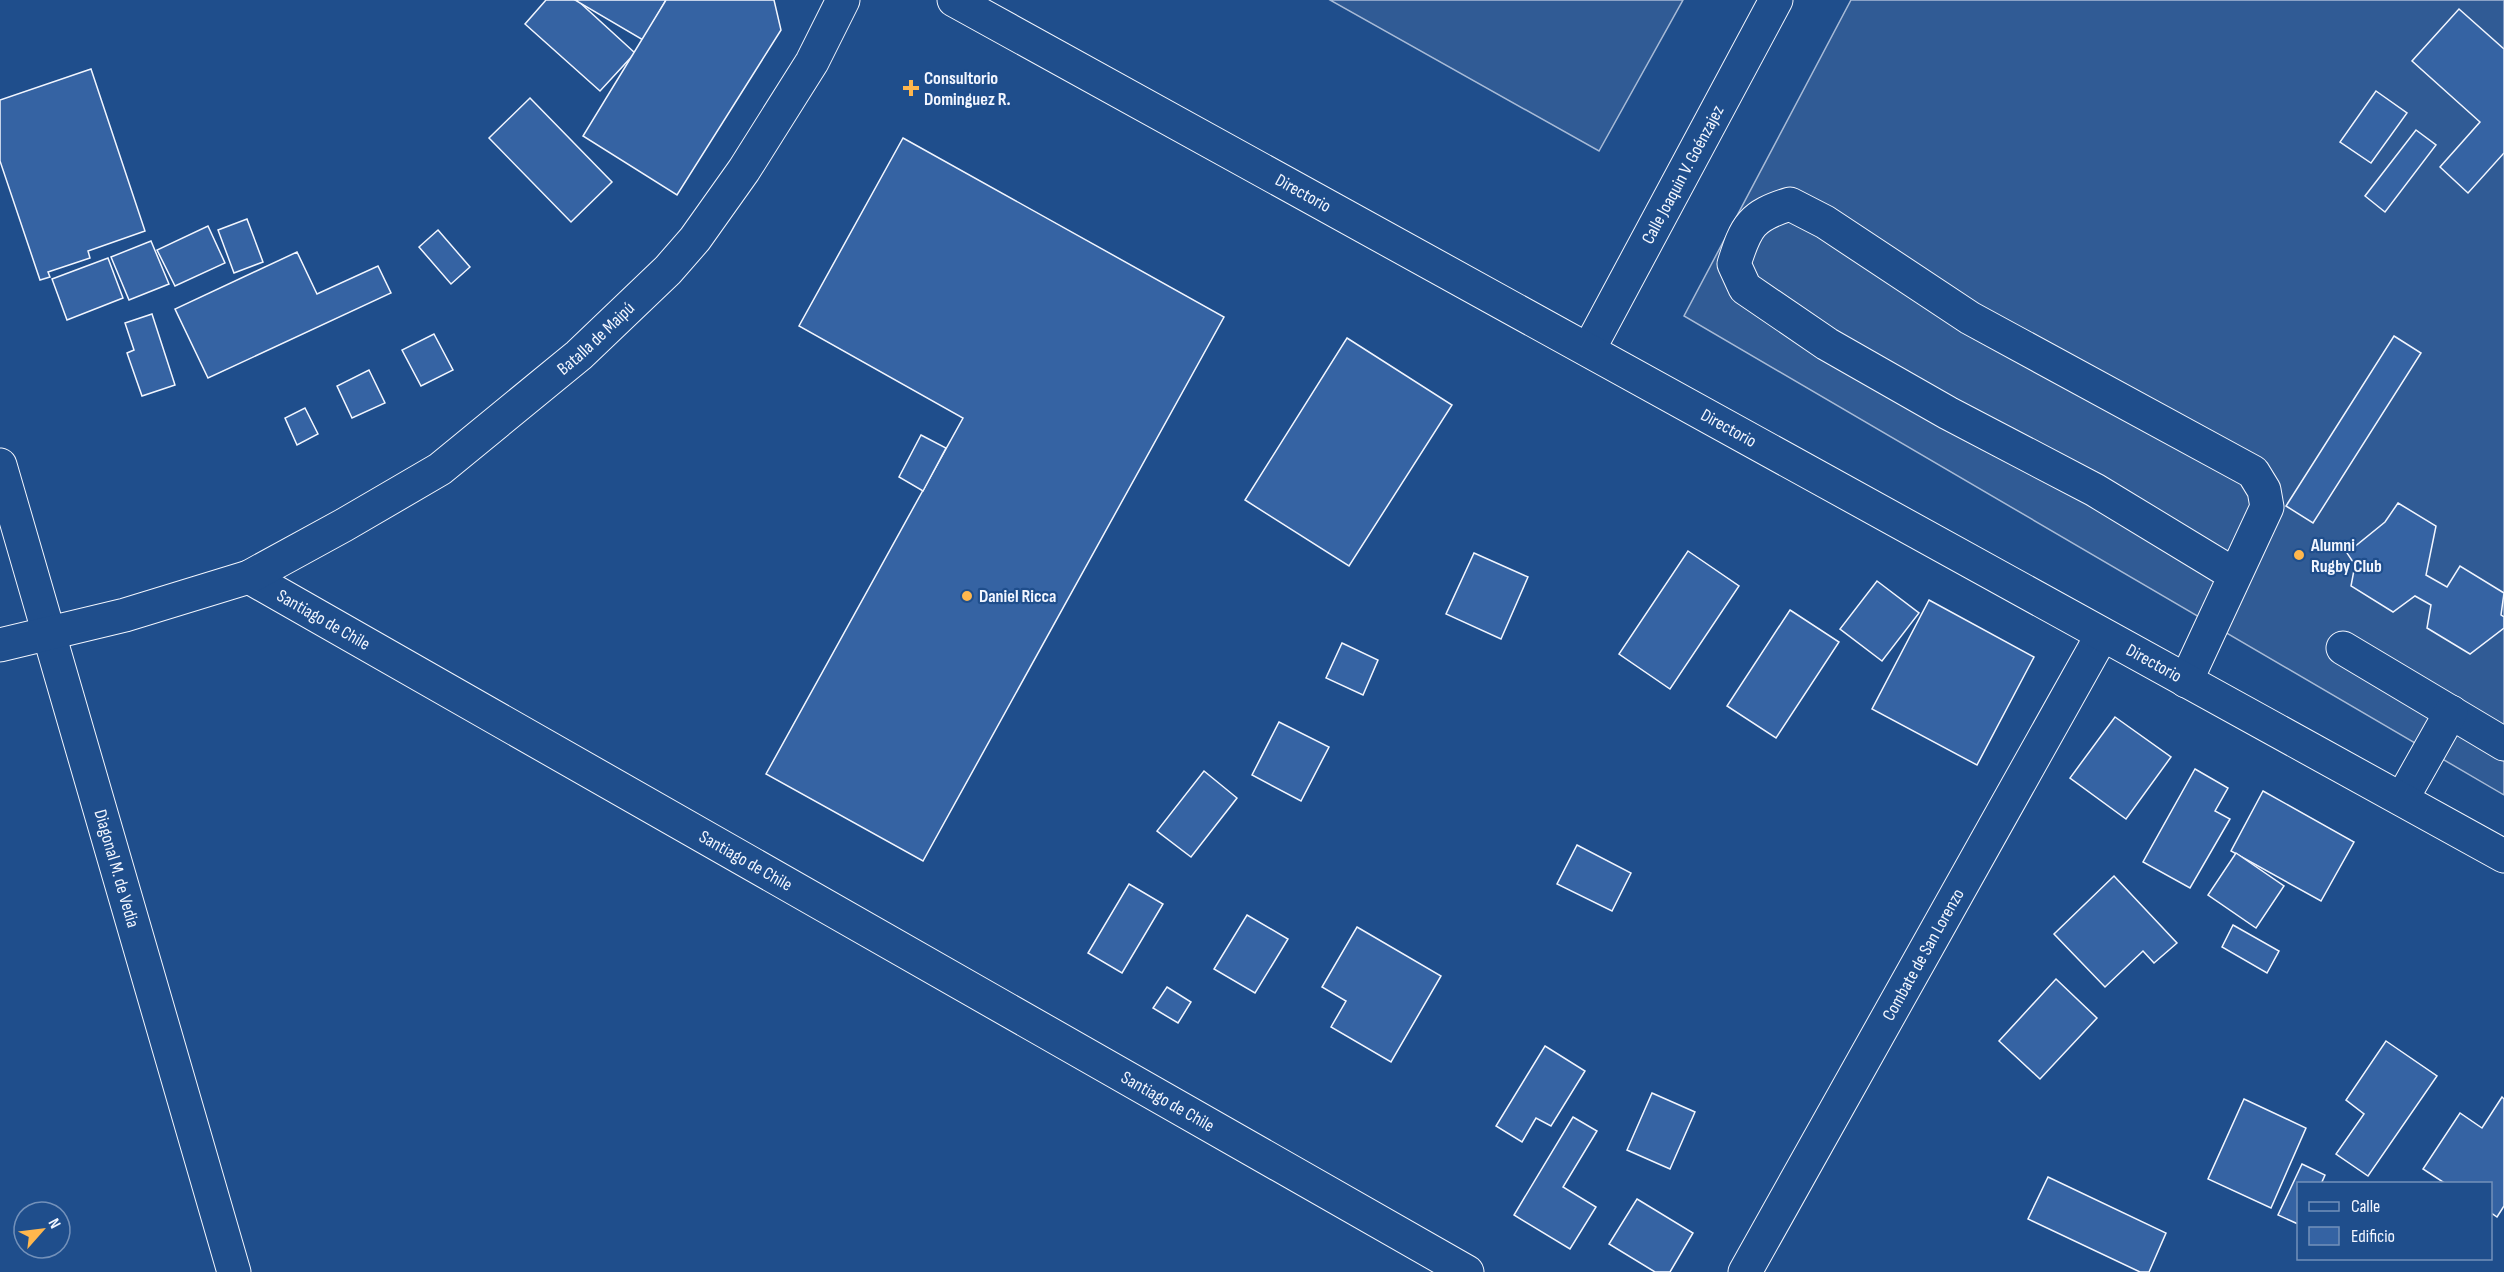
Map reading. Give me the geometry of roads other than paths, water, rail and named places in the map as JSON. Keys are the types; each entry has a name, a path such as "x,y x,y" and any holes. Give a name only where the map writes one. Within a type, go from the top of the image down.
{"street":[{"name":"Batalla de Maipú","path":"249,577 440,469 579,356 668,270 695,239 744,170 812,62 843,0"},
{"name":"Directorio","path":"954,0 2504,856"},
{"name":"Calle Joaquin V. Goénzajez","path":"1589,349 1776,0"},
{"path":"2186,681 2235,576 2267,507 2265,490 2253,472 1970,318 1825,222 1790,204 1767,211 1744,233 1734,264 1745,288 1827,344 1948,413 2095,490 2235,576"},
{"name":"Diagonal M. de Vedia","path":"0,465 234,1272"},
{"path":"0,645 125,615 249,577"},
{"name":"Santiago de Chile","path":"249,577 1467,1272"},
{"name":"Combate de San Lorenzo","path":"1745,1272 2102,635"},
{"path":"2343,648 2504,744"},
{"path":"2402,799 2451,712"}],"place":[{"name":"Consultorio Dominguez R.","path":"911,88"},
{"name":"Alumni Rugby Club","path":"2299,555"},
{"name":"Daniel Ricca","path":"967,596"}]}
